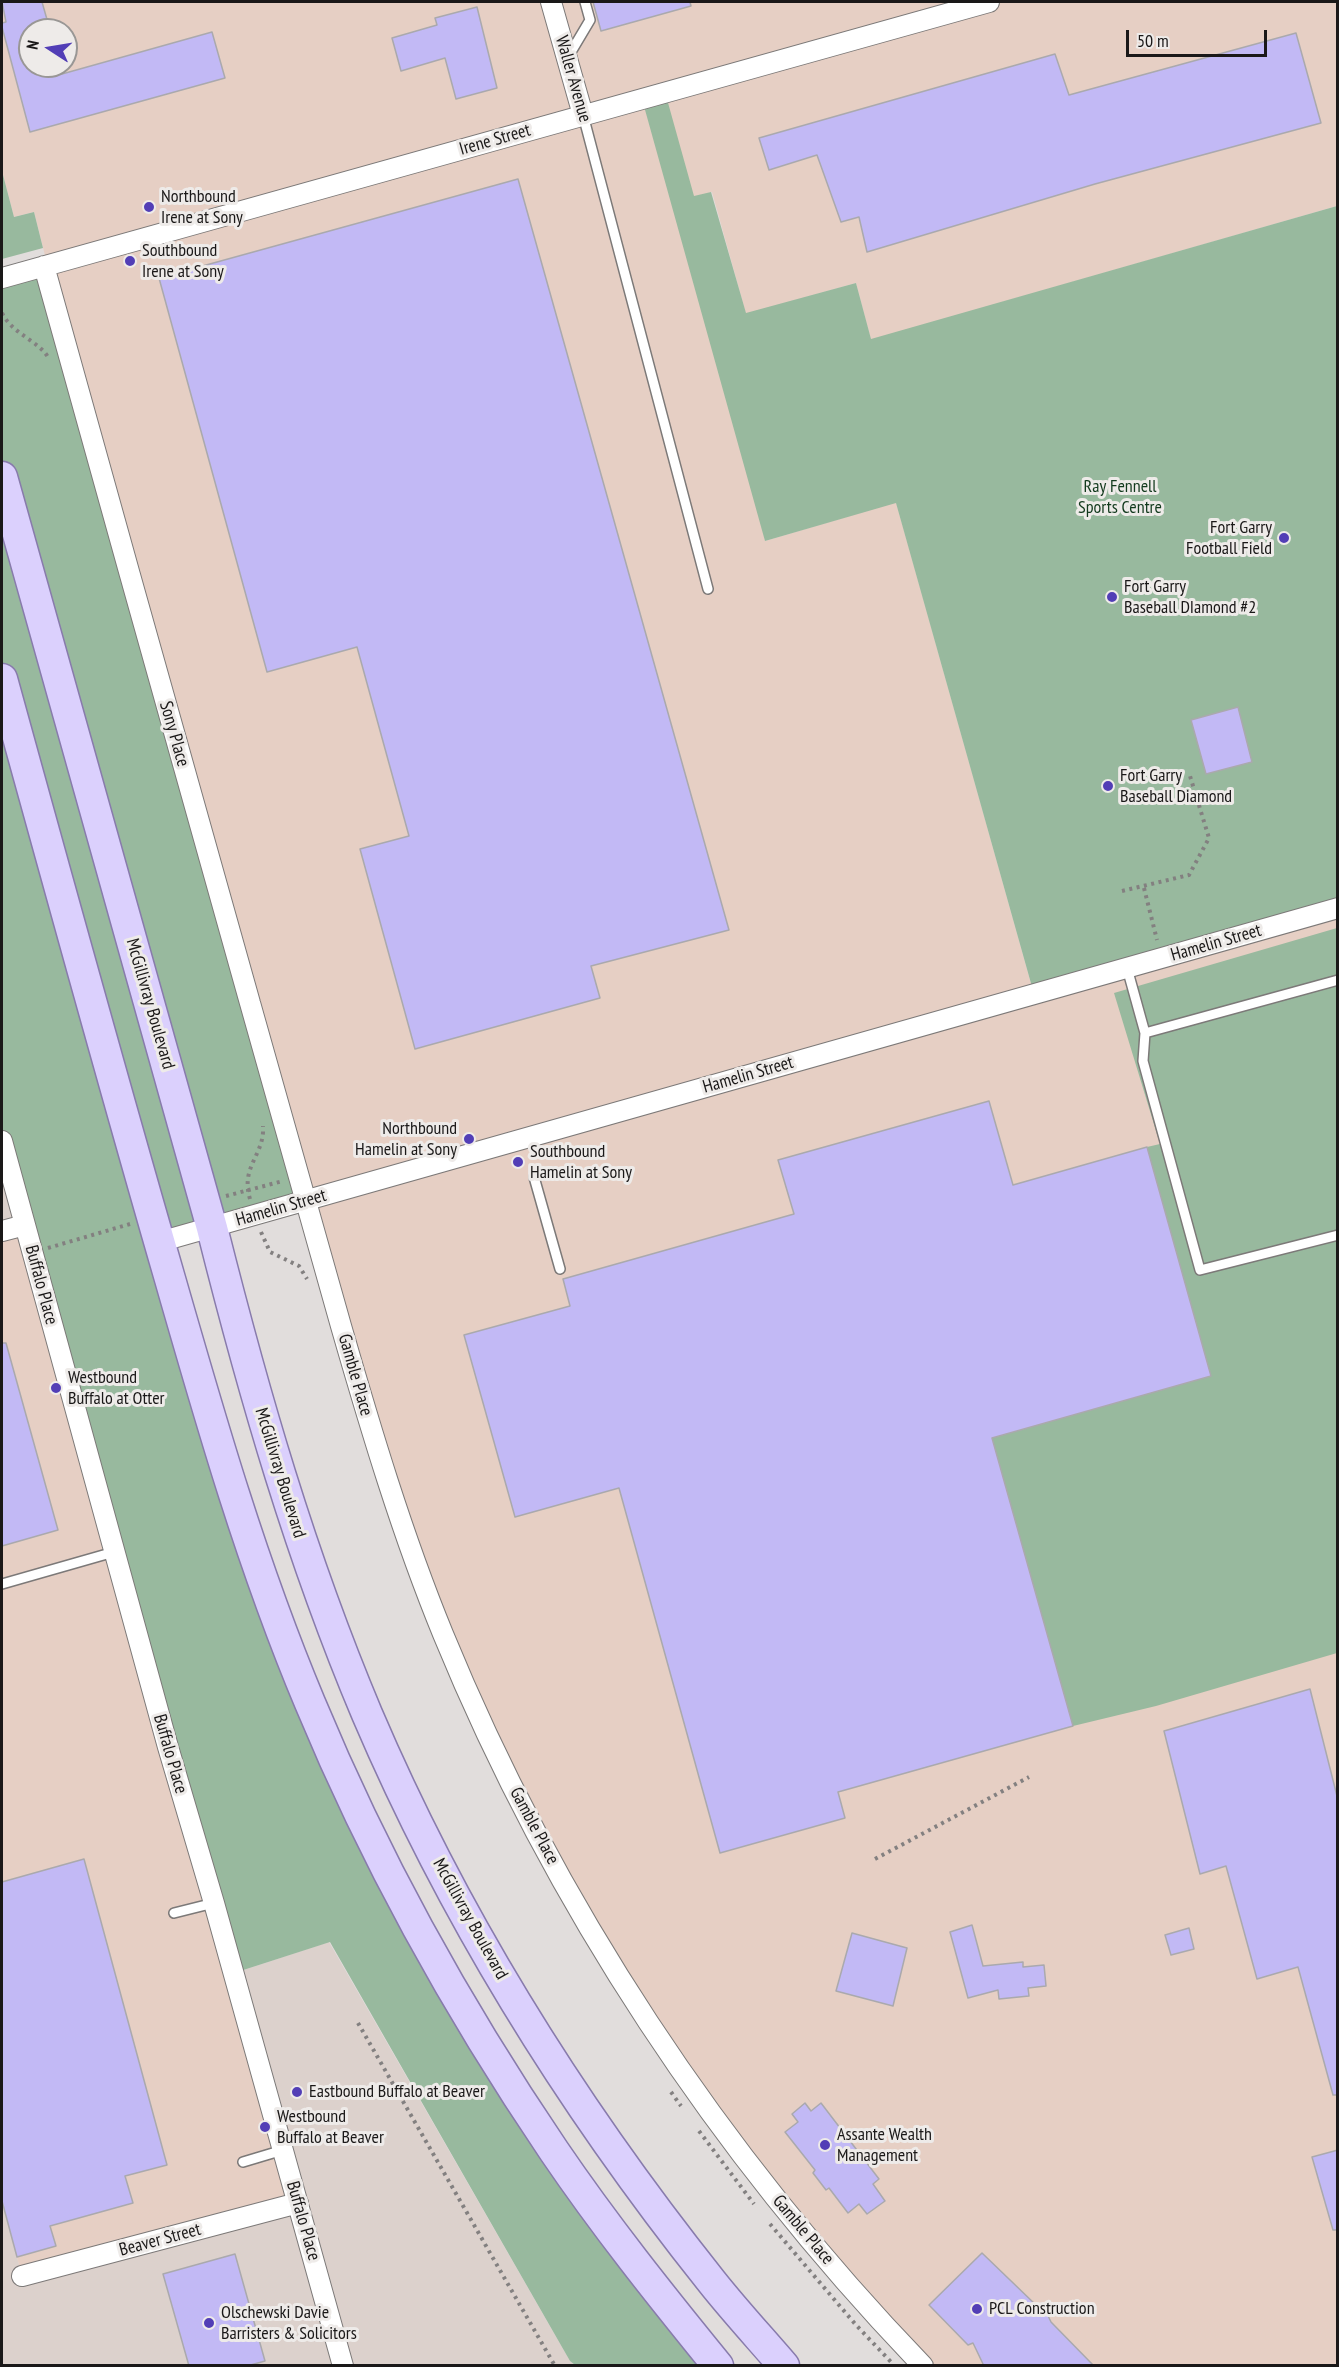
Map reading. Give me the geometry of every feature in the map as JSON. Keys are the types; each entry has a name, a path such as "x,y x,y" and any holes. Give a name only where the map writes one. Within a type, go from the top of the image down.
{"main road":[{"name":"McGillivray Boulevard","path":"2,477 212,1228 242,1348 292,1514 339,1645 368,1716 410,1808 507,1987 604,2139 714,2285 784,2366"},
{"path":"2,679 217,1441 280,1628 344,1781 427,1943 518,2097 557,2156 607,2224 718,2366"}],"street":[{"name":"Waller Avenue","path":"551,2 583,115"},
{"name":"Irene Street","path":"2,278 988,2"},
{"name":"Sony Place","path":"44,266 305,1201"},
{"name":"Hamelin Street","path":"159,1242 1162,958 1337,913"},
{"name":"Buffalo Place","path":"2,1141 114,1552 343,2366"},
{"name":"Gamble Place","path":"305,1201 374,1440 406,1536 443,1635 479,1716 540,1837 594,1935 631,1996 735,2146 781,2205 923,2366"},
{"path":"2,1232 25,1225"},
{"name":"Beaver Street","path":"22,2276 298,2203"}],"lane":[{"path":"567,59 590,20 585,2"},
{"name":"Waller Avenue","path":"583,115 708,589"},
{"path":"1127,968 1145,1033 1143,1061 1200,1270 1338,1235"},
{"path":"1145,1033 1338,981"},
{"path":"534,1177 560,1269"},
{"path":"2,1584 114,1552"},
{"path":"174,1913 214,1903"},
{"path":"243,2162 283,2150"}],"path":[{"path":"2,313 8,325 48,356 51,367"},
{"path":"1122,891 1143,888 1189,875 1209,838 1190,776"},
{"path":"1143,888 1162,958"},
{"path":"248,1191 246,1179 263,1136 260,1116"},
{"path":"225,1196 298,1176"},
{"path":"33,1252 133,1223"},
{"path":"875,1859 1029,1777"},
{"path":"358,2022 555,2366"}],"shaded area":[{"path":"2,2 1337,2 1337,206 871,340 856,283 746,314 712,192 694,197 765,541 896,502 1034,994 1337,908 1337,2365 923,2365 781,2205 549,1856 406,1536 80,394 34,212 14,217 2,171"},
{"path":"2,1141 25,1225 2,1231"},
{"path":"25,1225 298,2203 22,2276 2,2201 2,1231"},
{"path":"329,1942 570,2361 575,2365 2,2365 2,2201 21,2272 234,1973"}],"green space":[{"name":"Ray Fennell Sports Centre","path":"665,92 694,196 711,192 746,313 856,283 871,339 1337,206 1337,908 1034,994 896,503 765,541 642,99"},
{"path":"2,171 14,217 34,212 43,248 2,259"},
{"path":"44,266 305,1201 159,1242 217,1441 421,1933 718,2365 575,2365 570,2361 330,1942 234,1973 2,1141 2,278"},
{"path":"1337,928 1337,1653 1156,1706 1073,1726 992,1438 1211,1376 1147,1147 1160,1144 1114,993"}],"building":[{"path":"2,2 42,2 47,18 18,18 18,78 78,78 78,70 212,32 225,78 30,132 2,27 2,23 6,22"},
{"path":"593,2 690,2 691,6 601,31"},
{"path":"477,7 497,88 456,99 445,58 401,71 392,38 437,25 435,18"},
{"path":"1296,33 1321,123 1095,184 867,252 859,217 841,222 817,155 769,170 759,138 1055,54 1069,95"},
{"path":"518,179 729,930 591,966 600,998 415,1049 360,849 409,836 357,647 267,672 159,278"},
{"path":"1238,707 1252,762 1206,774 1191,720"},
{"path":"989,1101 1013,1185 1147,1147 1211,1376 992,1438 1073,1726 838,1792 845,1818 720,1853 619,1488 515,1517 464,1335 570,1306 563,1279 794,1214 778,1160"},
{"path":"2,1343 6,1343 58,1530 2,1546"},
{"path":"1310,1689 1338,1800 1338,2095 1333,2095 1298,1967 1257,1979 1226,1866 1200,1874 1164,1731"},
{"path":"84,1859 167,2165 125,2176 133,2203 50,2226 56,2246 17,2257 2,2201 2,1882"},
{"path":"972,1925 983,1966 1023,1962 1023,1967 1044,1965 1046,1986 1028,1988 1029,1996 999,1999 998,1990 968,1998 950,1932"},
{"path":"1189,1928 1194,1949 1171,1955 1165,1935"},
{"path":"852,1933 907,1948 893,2006 836,1991"},
{"name":"Assante Wealth Management","path":"805,2103 811,2111 821,2103 879,2179 873,2184 885,2201 867,2214 859,2204 848,2213 829,2188 826,2190 813,2173 815,2170 785,2132 798,2122 792,2114"},
{"path":"1338,2150 1338,2230 1333,2230 1312,2157"},
{"name":"PCL Construction","path":"982,2253 1037,2306 1042,2303 1051,2322 1094,2366 984,2366 973,2343 968,2345 929,2305"},
{"path":"235,2254 265,2361 247,2366 189,2366 163,2274"}],"place":[{"name":"Northbound Irene at Sony","path":"149,207"},
{"name":"Southbound Irene at Sony","path":"130,261"},
{"name":"Fort Garry Football Field","path":"1284,538"},
{"name":"Fort Garry Baseball DIamond #2","path":"1112,597"},
{"name":"Fort Garry Baseball Diamond","path":"1108,786"},
{"name":"Northbound Hamelin at Sony","path":"469,1139"},
{"name":"Southbound Hamelin at Sony","path":"518,1162"},
{"name":"Westbound Buffalo at Otter","path":"56,1388"},
{"name":"Eastbound Buffalo at Beaver","path":"297,2092"},
{"name":"Westbound Buffalo at Beaver","path":"265,2127"},
{"name":"Assante Wealth Management","path":"825,2145"},
{"name":"PCL Construction","path":"977,2309"},
{"name":"Olschewski Davie Barristers & Solicitors","path":"209,2323"}]}
